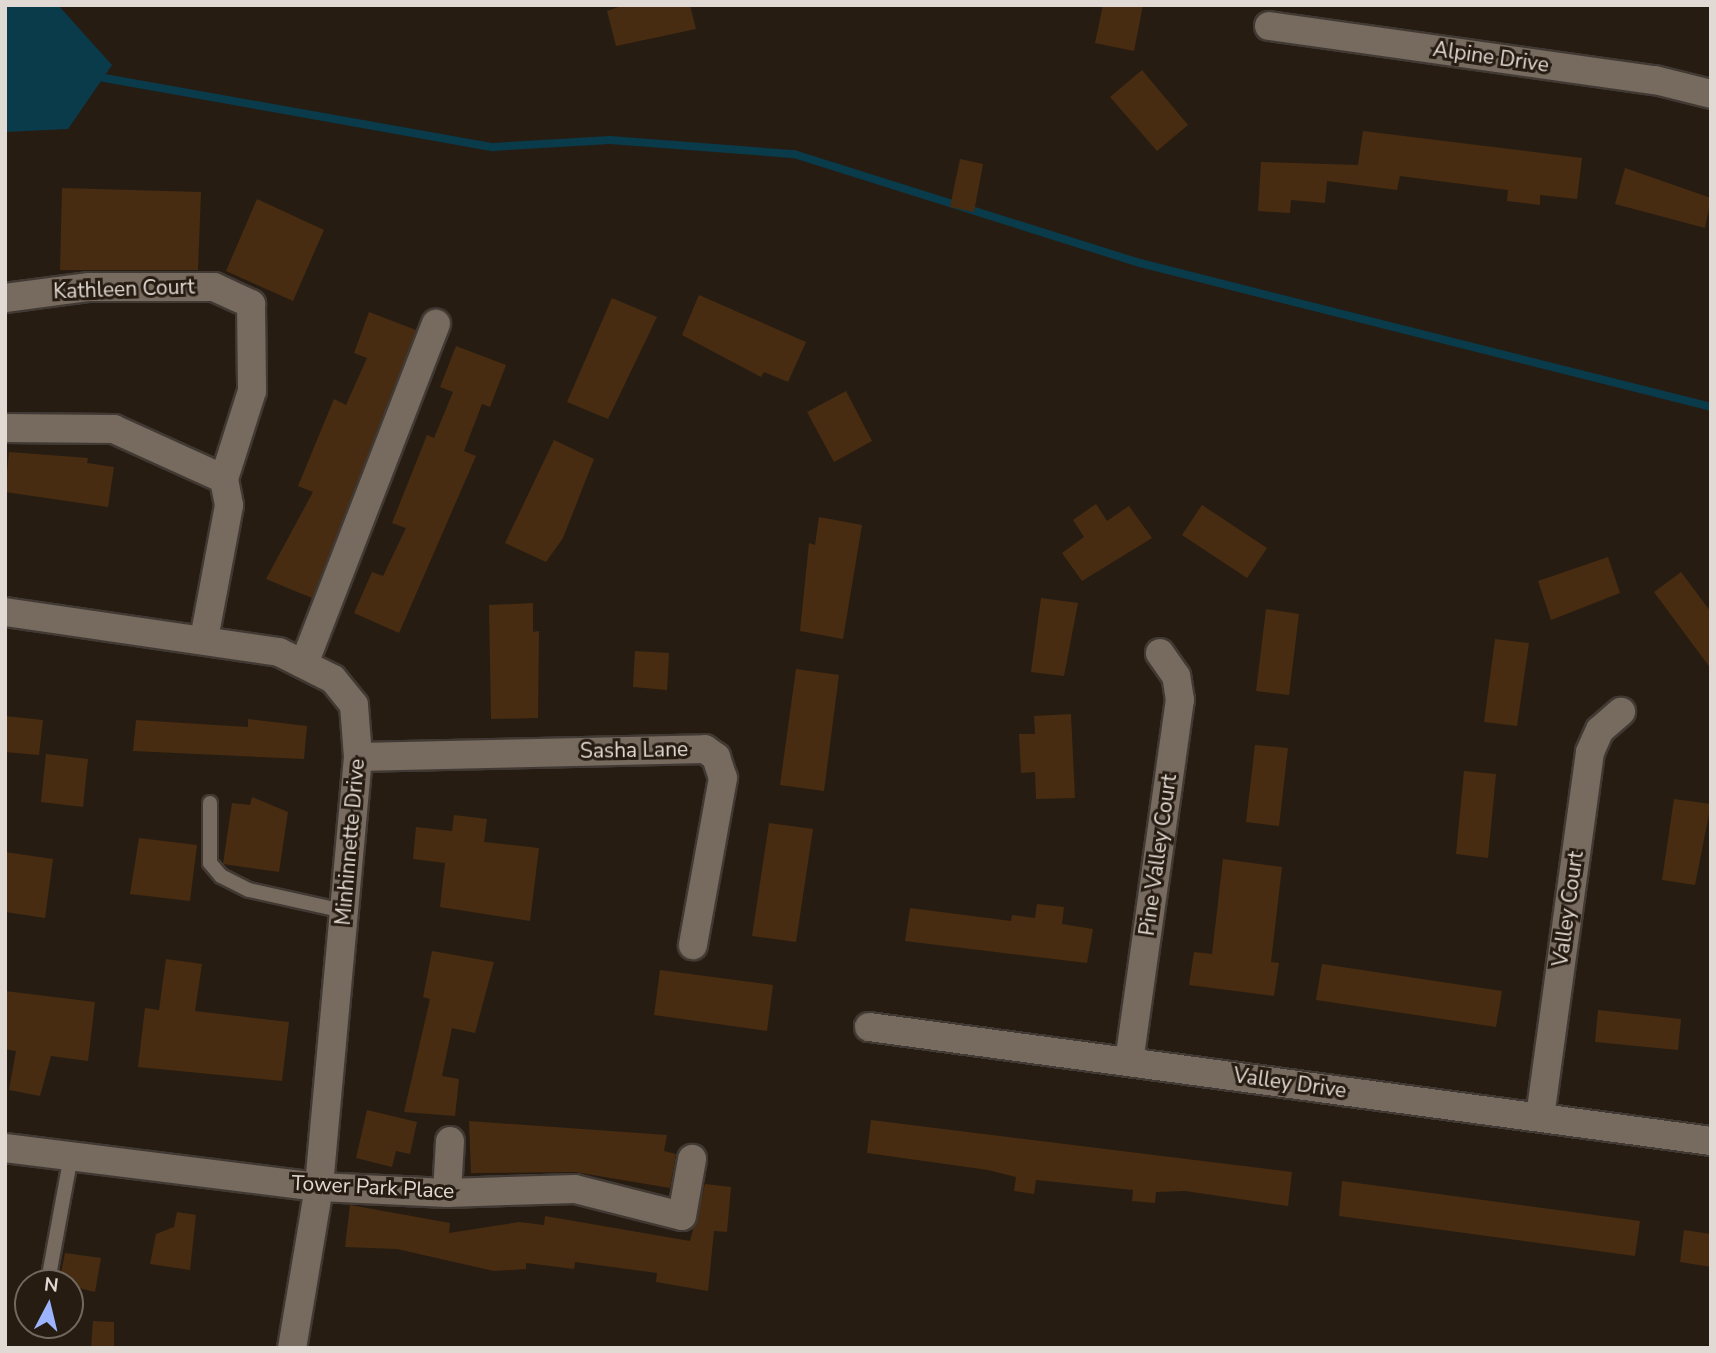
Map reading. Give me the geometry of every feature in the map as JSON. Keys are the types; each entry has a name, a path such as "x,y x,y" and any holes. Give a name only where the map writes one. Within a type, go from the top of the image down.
{"street":[{"name":"Alpine Drive","path":"1269,26 1655,80 1711,94"},
{"name":"Kathleen Court","path":"5,298 153,284 214,287 251,304 252,391 224,479"},
{"path":"304,664 436,324"},
{"path":"5,428 114,429 224,479 229,505 204,639"},
{"name":"Minhinnette Drive","path":"5,612 279,652 333,678 354,705 358,757 319,1186 292,1348"},
{"name":"Pine Valley Court","path":"1129,1062 1180,700 1176,676 1160,653"},
{"name":"Valley Court","path":"1540,1117 1590,752 1600,730 1621,712"},
{"name":"Sasha Lane","path":"358,757 705,749 716,757 723,778 693,945"},
{"name":"Valley Drive","path":"869,1027 1711,1140"},
{"path":"447,1193 450,1141"},
{"name":"Tower Park Place","path":"5,1148 319,1186 447,1193 575,1189 682,1216 692,1159"}],"lane":[{"path":"210,803 210,863 221,876 249,890 344,911"},
{"path":"50,1269 71,1156"}],"water":[{"path":"5,5 58,5 112,65 68,129 5,132"}],"building":[{"path":"624,5 690,5 696,29 616,46 607,11"},
{"path":"1103,5 1143,5 1134,51 1095,43"},
{"path":"1142,70 1188,125 1157,151 1110,97"},
{"path":"1363,131 1582,158 1577,199 1540,195 1540,205 1507,201 1508,190 1400,176 1397,190 1327,181 1325,203 1291,200 1290,213 1258,211 1261,162 1358,165"},
{"path":"960,159 983,164 974,212 950,207"},
{"path":"1625,168 1711,198 1705,228 1615,204"},
{"path":"62,188 201,192 198,270 60,270"},
{"path":"257,199 324,230 293,301 226,271"},
{"path":"699,295 806,342 788,382 764,372 761,377 682,335"},
{"path":"612,298 657,317 608,419 567,402"},
{"path":"369,312 416,330 312,598 266,579 313,492 298,486 334,399 346,405 367,358 354,353"},
{"path":"456,346 506,365 490,407 482,404 464,451 476,456 399,633 354,613 372,572 383,576 406,528 392,523 427,435 434,438 453,392 440,387"},
{"path":"846,391 872,441 834,462 807,412"},
{"path":"554,440 594,459 563,538 546,562 505,543"},
{"path":"9,452 88,458 87,463 114,467 108,507 5,492"},
{"path":"1096,504 1107,521 1129,506 1152,538 1082,581 1062,553 1084,537 1073,520"},
{"path":"1202,505 1267,548 1247,578 1182,535"},
{"path":"819,517 862,525 843,639 800,631 809,543 815,545"},
{"path":"1608,557 1620,593 1551,620 1538,581"},
{"path":"1681,572 1711,612 1711,669 1654,592"},
{"path":"1041,598 1078,603 1064,676 1031,672"},
{"path":"533,603 533,632 539,631 538,718 491,719 489,605"},
{"path":"1266,609 1299,614 1289,695 1256,691"},
{"path":"1495,639 1529,643 1517,726 1484,722"},
{"path":"635,651 669,653 667,690 633,687"},
{"path":"796,669 839,675 824,791 780,785"},
{"path":"1071,714 1075,798 1036,799 1035,772 1021,773 1019,734 1035,734 1034,716"},
{"path":"5,716 43,720 39,755 5,752"},
{"path":"248,719 307,726 304,759 133,751 136,720 248,727"},
{"path":"1255,745 1288,748 1279,826 1246,822"},
{"path":"46,754 88,759 83,807 41,802"},
{"path":"1464,771 1496,774 1488,858 1456,854"},
{"path":"252,797 288,812 279,872 223,864 232,803 250,805"},
{"path":"1674,799 1711,804 1695,885 1662,880"},
{"path":"454,815 487,819 484,842 539,848 530,921 440,907 445,863 413,859 416,827 452,831"},
{"path":"769,823 813,829 796,942 752,936"},
{"path":"139,838 197,845 190,901 130,894"},
{"path":"5,852 53,859 45,918 5,912"},
{"path":"1223,859 1282,867 1271,962 1279,963 1274,996 1189,985 1194,952 1212,954"},
{"path":"1037,904 1064,907 1062,924 1093,929 1087,963 905,941 910,908 1011,921 1012,915 1035,918"},
{"path":"432,951 494,962 475,1033 452,1028 442,1076 459,1079 455,1116 404,1112 430,999 423,997"},
{"path":"166,959 202,964 195,1011 289,1022 282,1081 138,1067 145,1008 159,1010"},
{"path":"1322,964 1502,991 1496,1027 1316,1000"},
{"path":"660,970 773,985 767,1031 654,1015"},
{"path":"5,991 95,1002 88,1061 51,1056 40,1096 9,1090 16,1051 5,1049"},
{"path":"1598,1010 1681,1019 1678,1050 1595,1042"},
{"path":"367,1110 417,1122 410,1154 396,1151 392,1167 356,1158"},
{"path":"871,1120 1292,1172 1288,1206 1185,1191 1156,1192 1155,1203 1132,1201 1133,1190 1036,1180 1034,1194 1014,1191 1016,1177 988,1170 867,1153"},
{"path":"469,1121 667,1135 664,1151 676,1154 670,1188 575,1172 471,1173"},
{"path":"1342,1181 1640,1221 1635,1256 1339,1216"},
{"path":"705,1184 731,1187 727,1232 714,1231 708,1291 656,1282 657,1273 575,1262 574,1269 526,1263 526,1269 494,1271 397,1249 345,1247 350,1205 450,1223 449,1233 519,1222 544,1225 545,1216 690,1241"},
{"path":"177,1212 196,1215 190,1270 150,1264 156,1234 174,1227"},
{"path":"1684,1230 1711,1234 1711,1267 1680,1262"},
{"path":"65,1253 101,1258 95,1292 84,1289 84,1269 62,1269"},
{"path":"93,1321 114,1322 114,1348 91,1348"}],"waterway":[{"path":"93,76 493,147 610,140 794,154 1140,263 1711,407"}]}
